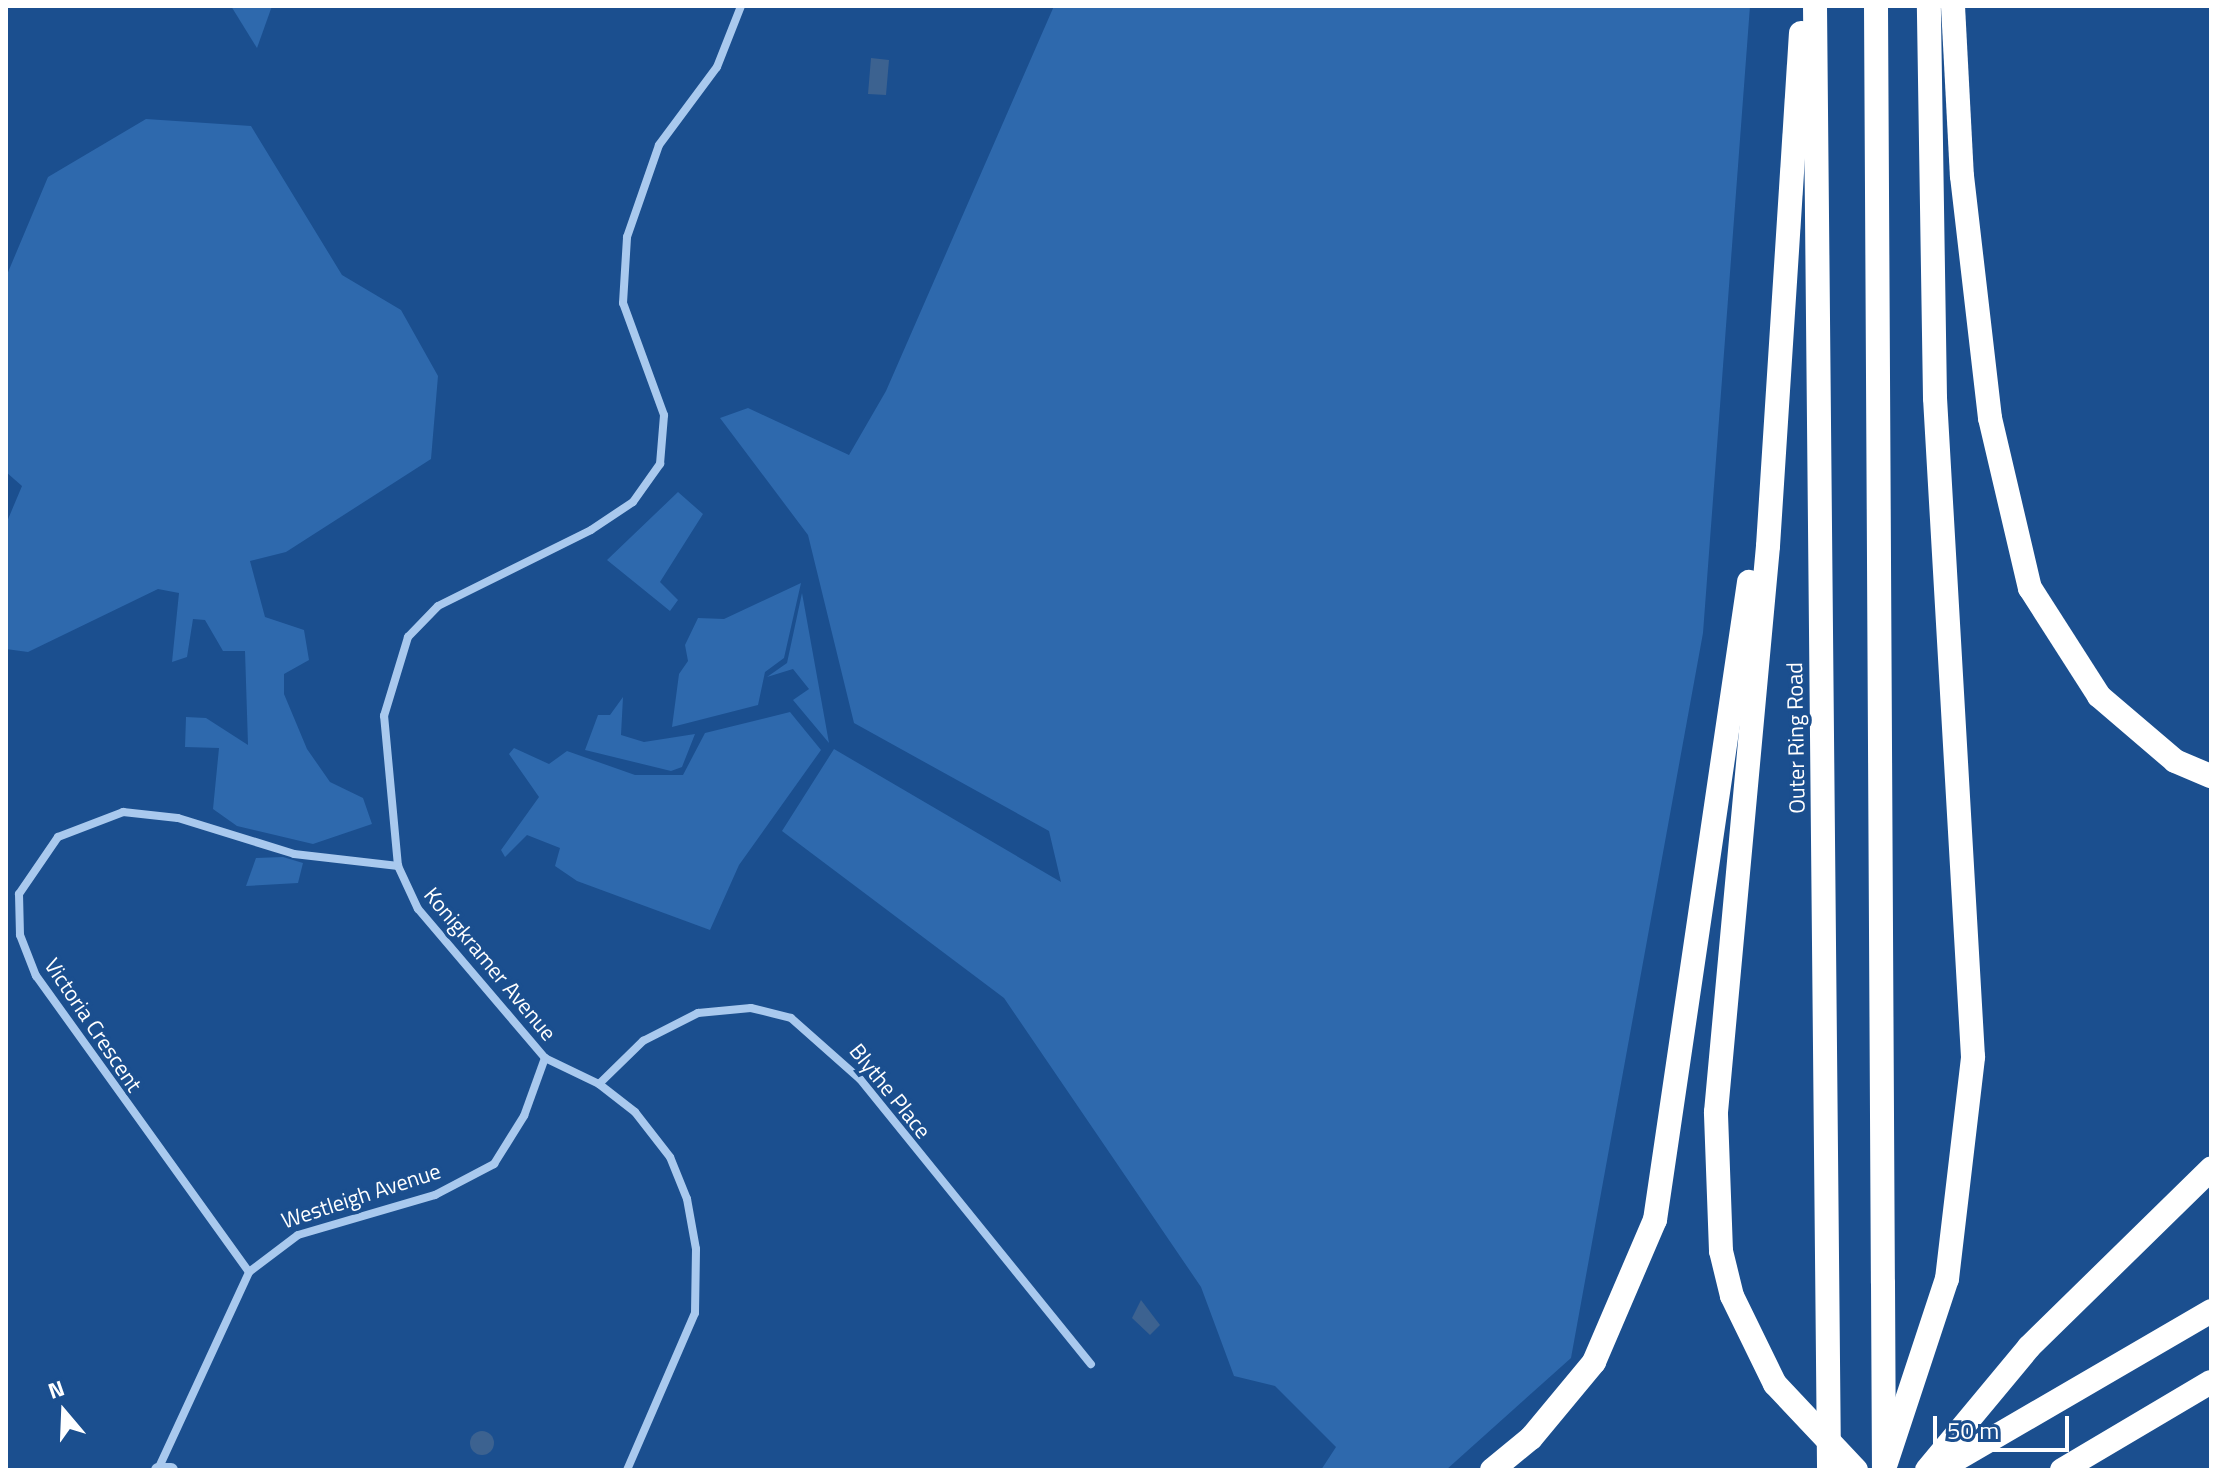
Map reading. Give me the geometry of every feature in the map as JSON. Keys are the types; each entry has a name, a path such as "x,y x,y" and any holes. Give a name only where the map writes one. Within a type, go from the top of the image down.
{"highway":[{"path":"1802,6 1777,418 1716,1112 1721,1251 1732,1296 1775,1384 1856,1470"},
{"name":"Outer Ring Road","path":"1815,6 1829,1470"},
{"path":"1876,6 1883,1470"},
{"path":"1883,1470 1947,1279 1972,1083 1935,398 1929,6"},
{"path":"1953,6 1962,176 1990,418 2030,588 2099,696 2175,761 2211,776"},
{"path":"1492,1470 1531,1438 1594,1362 1655,1220 1777,418"},
{"path":"1927,1470 2029,1347 2211,1169"},
{"path":"1938,1470 2043,1415 2211,1311"},
{"path":"2062,1470 2211,1382"}],"street":[{"name":"Konigkramer Avenue","path":"627,1470 695,1313 696,1249 670,1157 635,1112 599,1084 545,1058 418,909 398,866 384,716 408,637 466,588 612,516 660,464 664,415 623,303 627,237 659,145 717,67 741,6"},
{"name":"Victoria Crescent","path":"249,1272 36,976 20,935 19,894 58,837 123,812 178,818 294,854 398,866"},
{"name":"Blythe Place","path":"599,1084 643,1041 698,1013 751,1008 791,1018 860,1079 1091,1364"},
{"name":"Westleigh Avenue","path":"163,1468 249,1272 298,1235 435,1195 494,1164 524,1116 545,1058"}],"shaded area":[{"path":"231,6 272,6 257,48"},
{"path":"1054,6 1750,6 1703,633 1571,1358 1446,1470 1321,1470 1336,1447 1275,1386 1234,1376 1201,1287 1004,998 782,831 834,749 1061,882 1049,831 854,723 808,535 720,418 748,408 849,455 886,391"},
{"path":"871,58 889,60 886,95 868,94"},
{"path":"146,119 251,126 342,275 401,310 438,376 431,459 286,552 250,561 265,617 304,630 309,660 284,674 284,694 307,749 330,782 363,798 372,824 313,844 237,826 213,809 219,748 185,747 186,717 206,718 248,745 245,651 223,651 205,620 193,619 187,657 172,662 179,593 158,589 28,652 6,649 6,524 22,486 6,472 6,277 48,177"},
{"path":"678,492 703,514 660,582 678,600 670,611 607,560"},
{"path":"801,583 784,658 765,672 758,705 672,727 679,674 688,661 685,645 698,618 724,619"},
{"path":"802,593 829,743 793,700 809,689 793,669 767,677 787,663"},
{"path":"623,697 621,735 644,742 695,734 682,767 671,771 585,750 598,715 610,715"},
{"path":"790,712 821,750 739,865 710,930 577,881 555,866 560,848 527,835 505,857 501,850 539,797 509,754 514,748 549,764 567,751 635,775 683,775 705,733"},
{"path":"283,857 303,863 298,883 246,886 256,858"},
{"path":"1141,1300 1160,1325 1150,1335 1132,1318"},
{"path":"482,1431 490,1435 494,1443 490,1451 482,1455 474,1451 470,1443 474,1435"}]}
